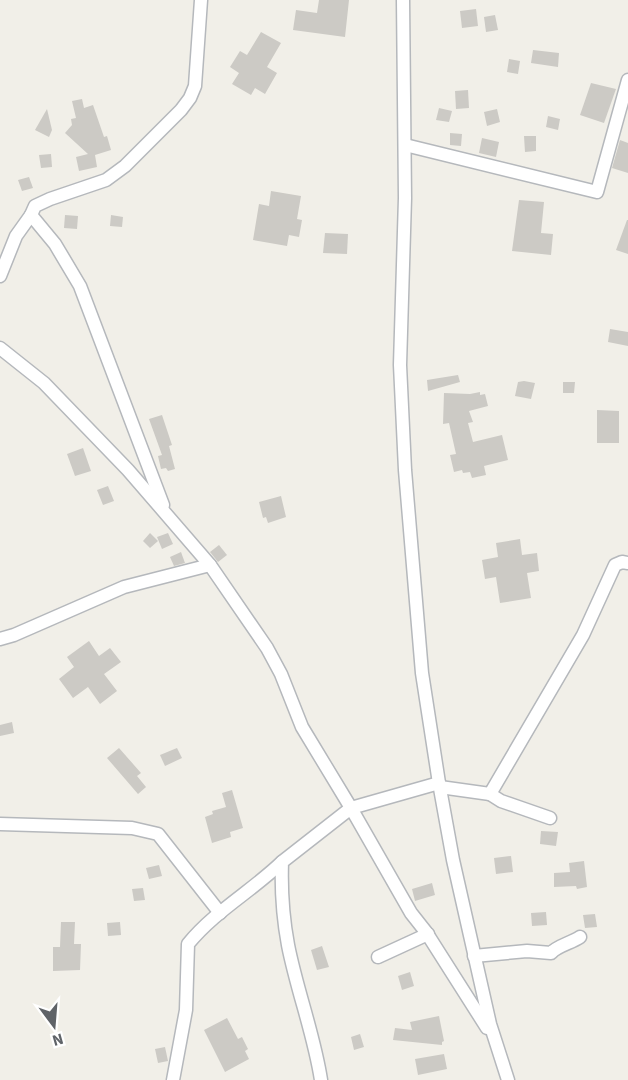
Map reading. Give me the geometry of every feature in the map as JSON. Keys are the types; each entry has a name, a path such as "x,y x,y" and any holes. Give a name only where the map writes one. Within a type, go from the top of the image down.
{"street":[{"path":"0,276 16,236 35,206 106,180 125,165 181,110 190,98 195,86 201,0"},
{"path":"403,0 405,145 400,365 405,470 422,673 439,785 474,956 494,1039 508,1080"},
{"path":"405,145 597,192 628,80"},
{"path":"31,215 55,244 80,286 165,512"},
{"path":"0,348 44,383 128,470 210,565 267,648 281,674 302,727 411,913 428,934 494,1039"},
{"path":"490,794 583,635 615,565 622,562 628,564"},
{"path":"0,639 124,587 210,565"},
{"path":"173,1080 186,1010 188,944 207,923 351,808 439,785 490,794 501,801 550,818"},
{"path":"0,824 132,828 158,834 220,913"},
{"path":"282,862 282,905 288,945 312,1033 321,1080"},
{"path":"378,957 428,934"},
{"path":"474,956 526,951 551,953 580,937"}],"building":[{"path":"319,0 349,0 345,37 293,30 296,10 317,13"},
{"path":"476,9 478,26 462,28 460,11"},
{"path":"495,15 498,30 486,32 484,17"},
{"path":"261,32 281,43 267,67 277,73 265,94 255,88 251,95 232,84 239,73 230,67 240,51 247,55"},
{"path":"533,50 559,53 558,67 531,63"},
{"path":"509,59 520,61 518,74 507,72"},
{"path":"591,83 616,89 604,123 580,115"},
{"path":"468,90 469,108 456,109 455,91"},
{"path":"82,99 84,108 93,105 111,150 95,155 97,167 79,171 76,157 88,154 65,133 72,125 71,119 76,118 72,101"},
{"path":"439,108 452,111 449,122 436,120"},
{"path":"47,109 52,130 49,137 35,130"},
{"path":"497,109 500,122 487,126 484,112"},
{"path":"548,116 560,119 558,130 546,127"},
{"path":"450,133 462,134 461,146 450,145"},
{"path":"524,136 536,136 536,151 525,152"},
{"path":"482,138 499,142 496,157 479,153"},
{"path":"620,140 628,143 628,173 612,168"},
{"path":"51,154 52,167 41,168 39,155"},
{"path":"29,177 33,188 22,191 18,180"},
{"path":"271,191 301,196 297,219 302,220 299,237 289,235 287,246 253,240 259,204 269,206"},
{"path":"519,200 544,202 541,233 553,234 551,255 512,251"},
{"path":"65,215 78,216 77,229 64,228"},
{"path":"111,215 123,217 122,227 110,226"},
{"path":"628,220 628,254 616,250"},
{"path":"325,233 348,234 347,254 323,253"},
{"path":"610,329 628,332 628,346 608,342"},
{"path":"458,375 460,382 428,391 427,380"},
{"path":"518,382 535,383 531,399 515,396"},
{"path":"563,382 575,382 574,393 563,393"},
{"path":"480,392 480,395 485,394 488,406 469,411 473,422 468,423 473,442 502,435 508,460 484,466 486,475 472,478 470,472 463,473 462,470 454,472 450,455 456,454 449,423 443,424 444,393"},
{"path":"597,410 619,411 619,443 597,443"},
{"path":"162,415 172,445 169,446 175,469 168,471 166,468 161,469 158,456 162,455 149,419"},
{"path":"83,448 91,471 75,476 67,454"},
{"path":"108,486 114,501 103,505 97,490"},
{"path":"281,496 286,517 268,523 266,517 263,518 259,502"},
{"path":"150,533 158,541 150,548 143,541"},
{"path":"168,533 173,544 162,549 157,537"},
{"path":"520,539 522,555 537,553 539,571 527,573 531,598 500,603 496,577 485,579 482,560 498,557 496,543"},
{"path":"219,545 227,555 218,562 210,552"},
{"path":"181,552 185,563 174,566 170,557"},
{"path":"89,641 99,656 110,648 121,662 104,674 117,691 100,704 88,687 73,698 59,679 74,667 67,657"},
{"path":"12,722 14,733 0,736 0,725"},
{"path":"119,748 141,773 137,776 146,787 138,794 107,758"},
{"path":"177,748 182,758 165,766 160,755"},
{"path":"232,790 243,828 230,832 231,837 212,843 205,817 213,814 212,811 226,807 222,793"},
{"path":"541,831 558,832 556,846 540,844"},
{"path":"511,856 513,872 496,874 494,858"},
{"path":"584,861 587,887 577,889 576,886 554,887 554,873 570,872 569,863"},
{"path":"159,865 162,876 149,879 146,868"},
{"path":"432,883 435,895 415,901 412,889"},
{"path":"143,888 145,900 134,901 132,889"},
{"path":"546,912 547,925 532,926 531,913"},
{"path":"595,914 597,927 585,928 583,915"},
{"path":"61,922 75,922 74,944 81,944 80,970 53,971 53,947 60,947"},
{"path":"120,922 121,935 108,936 107,923"},
{"path":"322,946 329,967 317,970 311,950"},
{"path":"410,972 414,986 402,990 398,976"},
{"path":"439,1016 444,1041 442,1045 393,1040 395,1028 412,1030 410,1022"},
{"path":"227,1018 238,1039 242,1037 248,1049 245,1051 249,1059 225,1072 204,1030"},
{"path":"360,1034 364,1047 354,1050 351,1037"},
{"path":"165,1047 168,1061 158,1063 155,1049"},
{"path":"444,1054 447,1069 418,1075 415,1059"}]}
